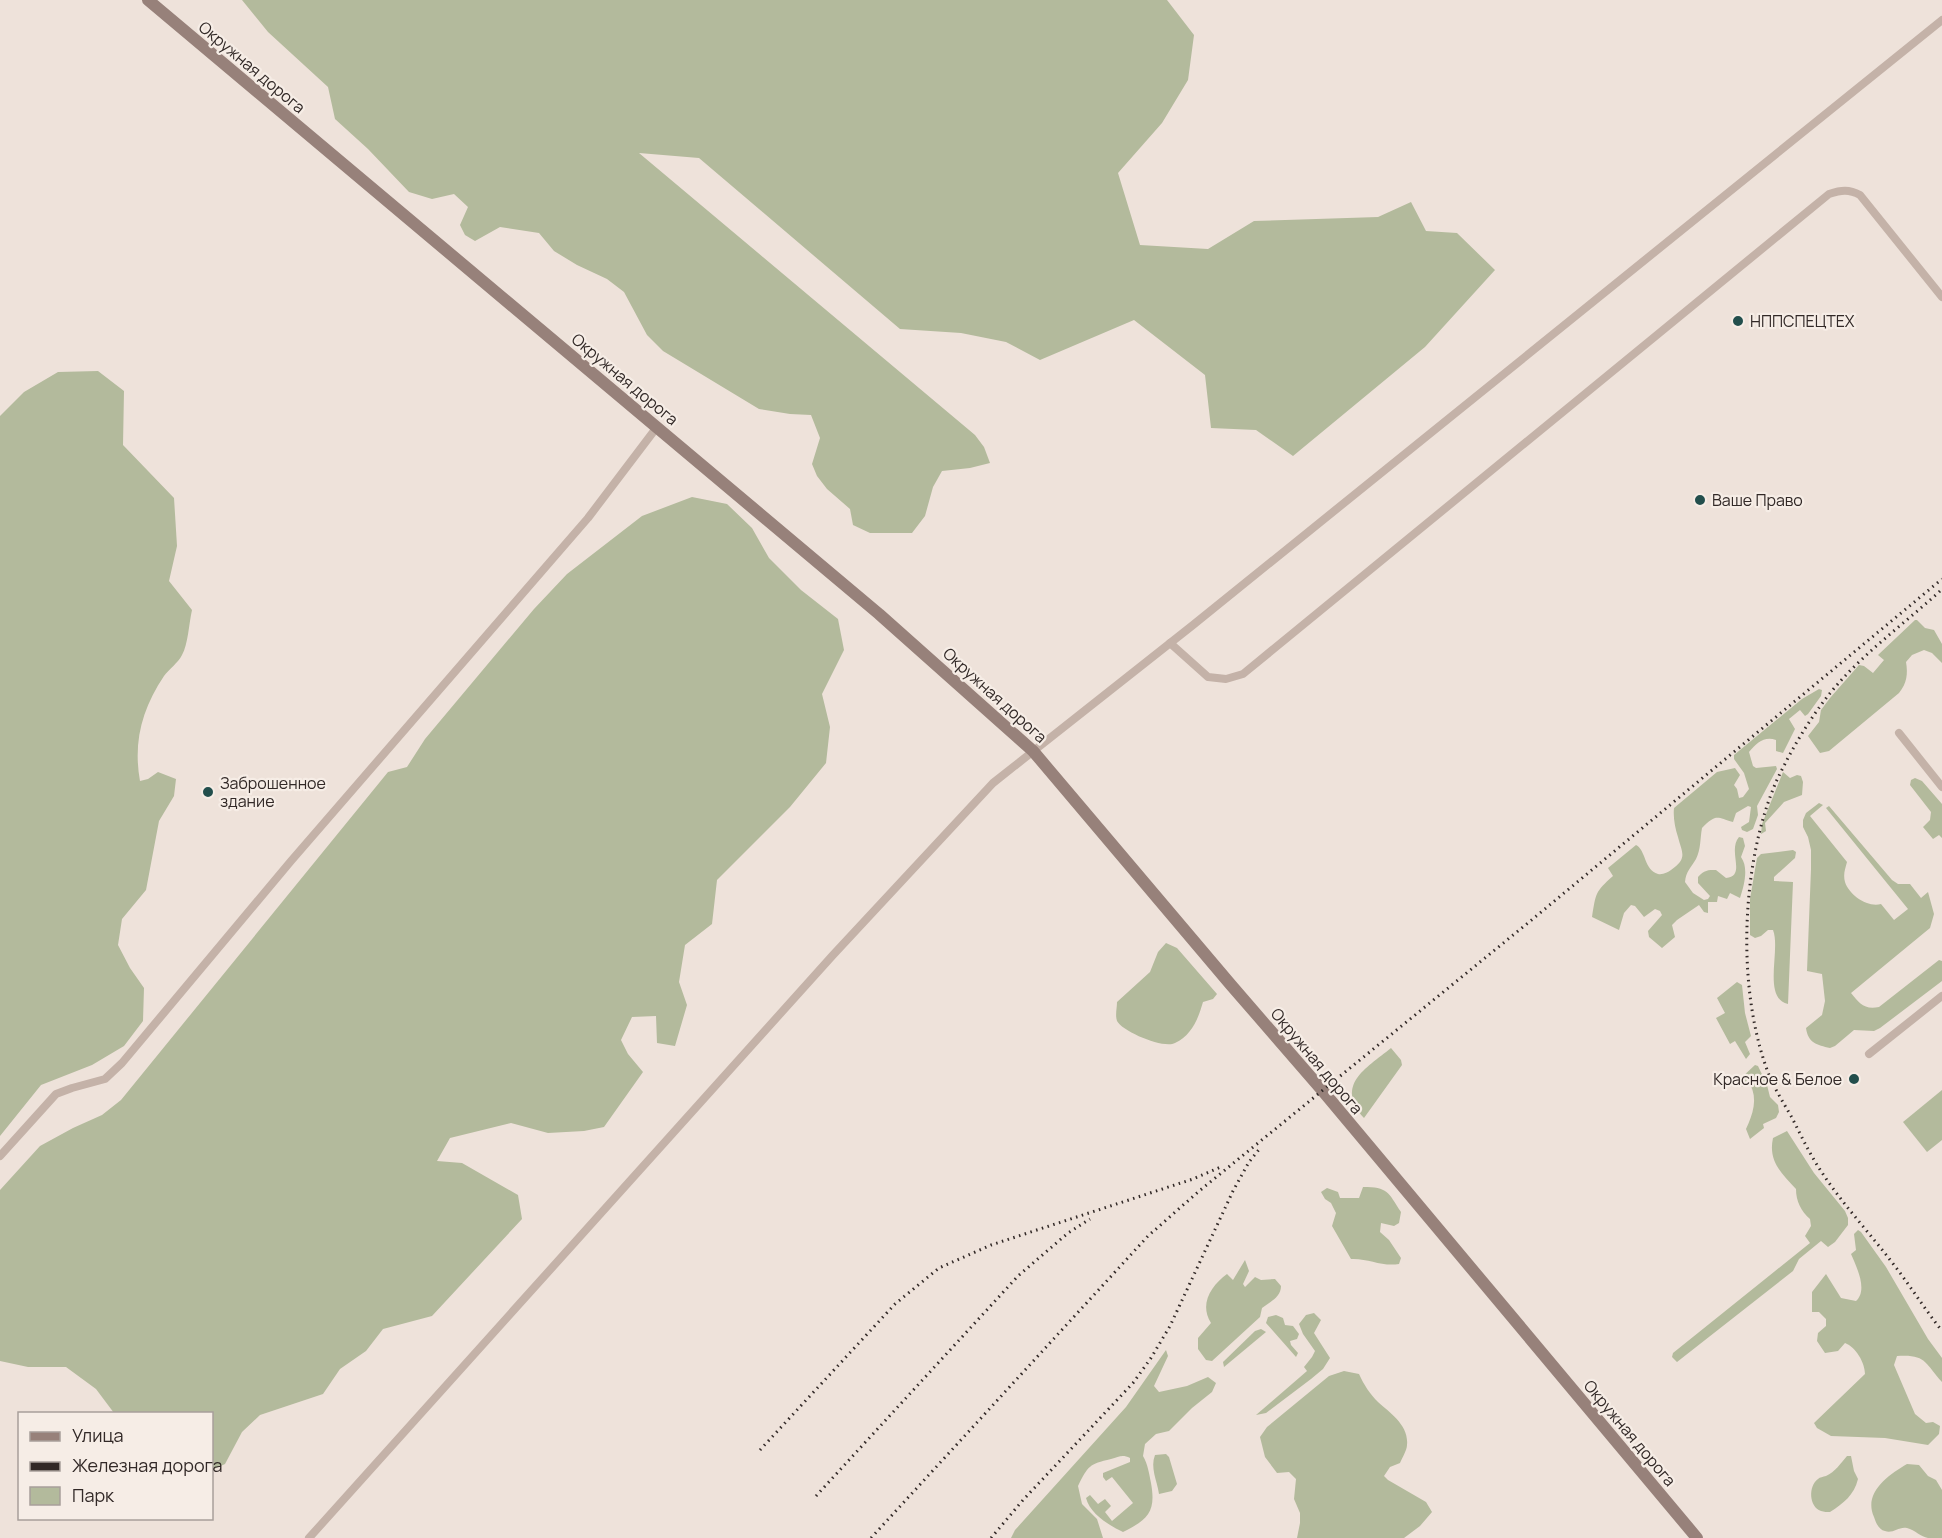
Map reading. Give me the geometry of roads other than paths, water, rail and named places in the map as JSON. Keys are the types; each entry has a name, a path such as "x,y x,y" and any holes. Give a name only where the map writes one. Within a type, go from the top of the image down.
{"main road":[{"name":"Окружная дорога","path":"148,0 879,614 1033,751 1322,1090 1697,1538"}],"street":[{"path":"309,1538 971,804 993,783 1942,20"},
{"path":"1170,643 1208,677 1226,679 1243,674 1830,194 1842,190 1853,191 1860,195 1942,297"},
{"path":"0,1156 56,1094 105,1078 122,1063 291,861 588,518 657,427"},
{"path":"1899,733 1942,787"},
{"path":"1869,1054 1942,996"}],"railway":[{"path":"871,1538 1148,1236 1198,1192 1534,918 1942,579"},
{"path":"1940,591 1839,682 1793,749 1776,782 1764,815 1749,891 1747,931 1752,1009 1760,1046 1771,1080 1827,1180 1898,1270 1942,1331"},
{"path":"991,1538 1023,1500 1133,1383 1151,1358 1170,1326 1233,1191 1249,1162 1261,1147"},
{"path":"760,1450 895,1304 939,1268 991,1245 1193,1179 1223,1166"},
{"path":"816,1496 1018,1276 1068,1233 1090,1219"}],"place":[{"name":"НППСПЕЦТЕХ","path":"1738,321"},
{"name":"Ваше Право","path":"1700,500"},
{"name":"Заброшенное здание","path":"208,792"},
{"name":"Красное & Белое","path":"1854,1079"}]}
